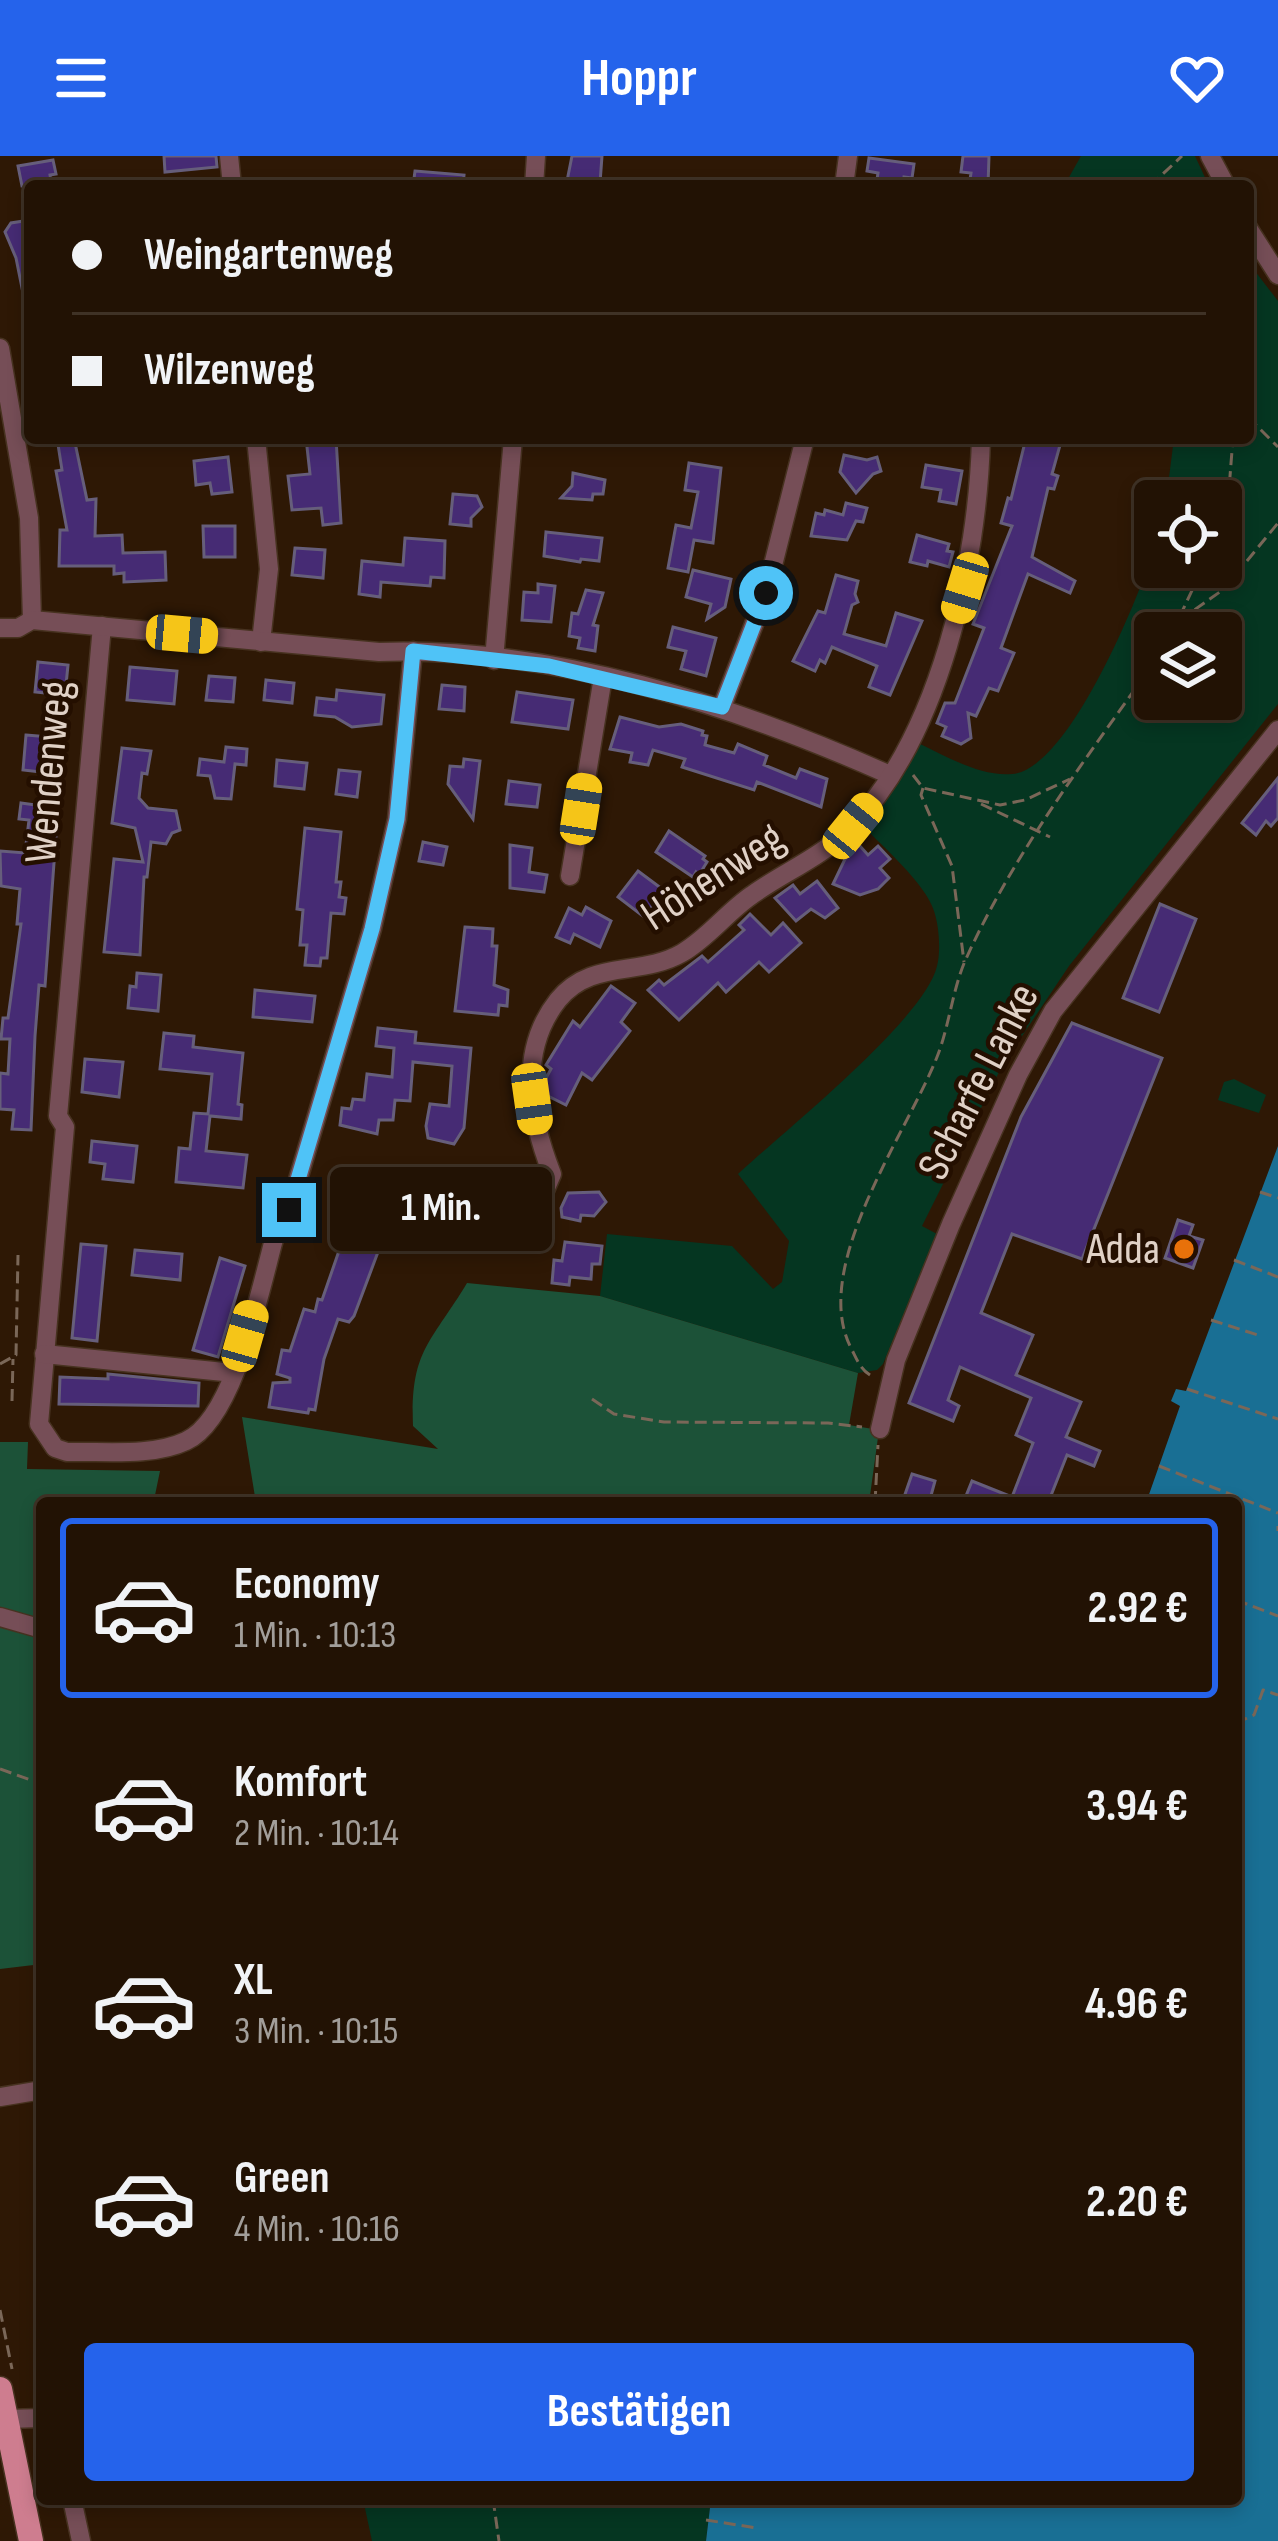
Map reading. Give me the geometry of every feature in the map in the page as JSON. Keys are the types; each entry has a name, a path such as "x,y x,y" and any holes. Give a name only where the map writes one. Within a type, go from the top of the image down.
{"main road":[{"path":"7,2382 12,2505 31,2541"}],"street":[{"path":"1254,237 1278,275"},
{"path":"0,348 29,518 32,620"},
{"path":"257,444 269,569 261,642"},
{"path":"494,660 512,444"},
{"path":"722,707 766,593 803,444"},
{"name":"Höhenweg","path":"540,1202 552,1174 535,1125 531,1078 537,1038 560,998 598,972 661,963 682,953 749,897 833,844 869,806 893,770 938,674 965,588 981,444"},
{"path":"0,628 18,628 32,620 413,651 603,677 722,707 893,770"},
{"name":"Wendenweg","path":"102,626 65,1010 58,1116 64,1127 39,1424 55,1448 67,1452 162,1449 189,1440 219,1410 234,1373"},
{"path":"44,1354 234,1373 278,1225 289,1210 372,929 392,841 413,651"},
{"path":"570,876 603,677"},
{"name":"Scharfe Lanke","path":"880,1430 888,1384 951,1224 1018,1075 1053,1010 1278,730"},
{"path":"0,1617 36,1627"},
{"path":"0,2097 36,2091"},
{"path":"6,2420 36,2418"},
{"path":"73,2505 81,2541"}],"path":[{"path":"1156,180 1182,156"},
{"path":"1254,422 1278,447"},
{"path":"1230,480 1233,444"},
{"path":"1191,612 1224,589 1278,524"},
{"path":"888,1384 862,1371 844,1332 844,1266 862,1207 937,1056 964,963 1072,778 1134,691"},
{"path":"893,770 918,779 952,866 964,963"},
{"path":"1077,772 1086,777"},
{"path":"923,788 1000,805 1025,800 1072,778"},
{"path":"974,801 1050,837"},
{"path":"1260,1192 1278,1198"},
{"path":"0,1364 16,1355 18,1255"},
{"path":"1234,1260 1278,1277"},
{"path":"1211,1320 1261,1336"},
{"path":"12,1401 13,1357"},
{"path":"1186,1389 1278,1419"},
{"path":"592,1399 614,1414 664,1421 828,1423 880,1430 875,1497"},
{"path":"1160,1466 1238,1497"},
{"path":"1242,1499 1278,1513"},
{"path":"1242,1602 1278,1616"},
{"path":"1242,1720 1254,1715 1263,1690 1278,1695"},
{"path":"0,1769 36,1782"},
{"path":"0,2310 7,2382"},
{"path":"494,2505 500,2541"},
{"path":"706,2520 757,2528"}],"green space":[{"path":"1081,156 1195,156 1206,180 1067,180"},
{"path":"1254,270 1278,301 1278,704 1069,966 1002,1066 922,1226 937,1234 883,1364 877,1370 858,1373 600,1296 607,1234 732,1246 773,1289 782,1282 789,1241 738,1174 880,1044 927,988 937,966 937,924 929,900 862,825 916,742 987,772 1012,774 1034,765 1078,713 1139,588 1242,588 1242,480 1169,480 1173,444 1254,444"},
{"path":"1234,1079 1266,1095 1259,1113 1218,1100 1224,1082"},
{"path":"467,1283 600,1296 858,1373 849,1425 879,1430 870,1497 255,1497 242,1417 438,1449 413,1426 415,1380 425,1348"},
{"path":"0,1442 28,1442 27,1469 160,1471 155,1497 36,1497 36,1965 0,1969"},
{"path":"364,2505 710,2505 706,2541 372,2541"}],"water":[{"path":"1278,1146 1278,2541 706,2541 710,2505 1242,2505 1242,1497 1148,1497 1180,1406 1171,1401 1176,1389 1186,1391"}],"building":[{"path":"164,156 216,156 217,167 165,172"},
{"path":"572,156 602,156 600,180 567,180"},
{"path":"963,156 989,156 988,180 970,180 971,173 961,172"},
{"path":"869,158 914,164 912,178 904,180 877,180 878,173 867,171"},
{"path":"53,160 56,174 50,175 51,180 24,180 22,186 18,166"},
{"path":"415,171 464,175 464,180 414,180"},
{"path":"24,221 24,293 5,232 11,223"},
{"path":"58,444 75,444 87,500 96,499 95,536 122,535 123,553 165,552 166,580 124,582 124,573 114,574 114,566 59,566 60,530 67,530 56,471 62,470"},
{"path":"307,444 336,444 341,523 323,525 321,508 292,510 288,476 310,474"},
{"path":"1025,444 1060,444 1052,474 1058,476 1054,489 1048,488 1032,557 1075,581 1070,593 1028,574 1001,648 1014,653 998,691 989,688 976,716 968,713 971,738 961,744 942,736 946,727 937,723 945,703 955,703 984,628 973,624 1012,526 1001,523"},
{"path":"844,455 877,457 881,471 856,493 840,472"},
{"path":"228,457 232,492 212,494 210,483 196,485 194,461"},
{"path":"689,463 721,468 713,543 694,540 688,572 668,568 676,525 691,528 698,492 685,490"},
{"path":"926,465 962,471 956,504 939,501 941,490 922,487"},
{"path":"573,473 605,480 603,494 593,494 592,500 561,498 572,486"},
{"path":"453,494 477,496 482,507 471,518 471,526 450,524"},
{"path":"846,503 867,508 863,522 856,521 847,540 811,536 816,513 824,515 825,510 843,515"},
{"path":"203,526 235,526 235,557 204,557"},
{"path":"546,532 602,538 599,561 544,556"},
{"path":"917,535 949,544 947,551 953,552 949,567 910,562"},
{"path":"405,538 445,541 444,578 431,577 430,586 381,582 380,597 359,594 362,561 403,565"},
{"path":"295,548 325,550 323,578 292,575"},
{"path":"693,570 731,579 725,607 707,619 711,604 686,597"},
{"path":"836,575 858,581 858,602 852,605 844,634 886,646 896,613 922,621 890,695 869,687 877,666 832,647 815,671 793,661 818,611 825,613"},
{"path":"538,584 555,586 551,622 522,620 524,592 538,593"},
{"path":"586,590 603,593 593,625 598,626 595,651 578,648 580,638 569,636 572,613 578,614"},
{"path":"673,627 716,638 706,676 681,669 686,651 668,647"},
{"path":"38,662 68,665 65,695 35,692"},
{"path":"130,667 177,671 174,704 127,700"},
{"path":"209,676 235,678 233,702 206,700"},
{"path":"266,680 294,683 292,703 264,700"},
{"path":"442,685 465,687 464,711 439,709"},
{"path":"337,690 384,695 381,724 352,727 335,717 315,715 317,698 336,700"},
{"path":"517,692 573,700 568,729 512,722"},
{"path":"620,717 659,727 681,724 703,731 705,745 734,753 738,744 767,756 764,765 796,778 800,769 827,779 821,807 757,782 754,790 682,767 685,759 653,750 648,765 630,762 632,753 610,749"},
{"path":"26,735 63,738 59,774 23,770"},
{"path":"226,747 247,749 246,765 235,764 231,799 215,798 210,776 198,775 200,759 224,762"},
{"path":"122,748 151,751 139,798 148,808 176,811 180,830 166,844 151,842 140,955 104,952 114,859 143,862 135,828 112,823"},
{"path":"464,759 480,761 473,819 448,784 450,766 463,767"},
{"path":"277,760 307,763 304,789 275,786"},
{"path":"339,770 360,772 357,797 336,794"},
{"path":"1278,778 1278,818 1271,826 1266,821 1256,835 1242,823"},
{"path":"509,781 540,785 537,807 506,804"},
{"path":"21,803 58,808 45,986 39,985 31,1130 12,1129 14,1110 0,1109 0,1073 8,1074 10,1039 1,1039 3,1018 8,1018 21,924 17,924 20,889 1,886 0,851 25,853 29,820 19,819"},
{"path":"305,828 341,832 336,882 341,882 339,897 346,898 344,914 331,913 327,958 321,958 320,966 305,965 307,945 300,945 303,910 297,909"},
{"path":"669,831 705,856 707,862 699,875 696,872 693,877 656,852"},
{"path":"423,842 447,847 443,865 419,861"},
{"path":"510,845 532,848 529,872 547,875 544,892 510,888"},
{"path":"859,845 868,855 878,846 890,859 880,868 889,878 878,889 860,895 833,884 846,857"},
{"path":"638,871 673,897 664,909 655,902 644,917 618,897"},
{"path":"817,881 838,908 825,918 811,909 796,921 775,898 793,885 800,894"},
{"path":"1160,904 1196,919 1159,1012 1123,998"},
{"path":"586,907 611,921 600,947 574,934 570,943 556,937 569,908 582,915"},
{"path":"750,914 771,935 783,923 801,943 769,972 759,962 726,992 718,983 679,1020 648,990 659,980 664,985 702,956 708,962 744,930 739,925"},
{"path":"465,927 493,929 492,946 497,946 494,985 508,990 507,1006 499,1005 498,1015 455,1011"},
{"path":"137,973 161,975 158,1011 128,1008"},
{"path":"611,986 635,1003 621,1022 630,1031 592,1080 582,1073 566,1105 546,1095 545,1080 551,1069 546,1065 573,1021 580,1027"},
{"path":"255,990 315,996 312,1022 253,1017"},
{"path":"1072,1023 1162,1058 1082,1259 1012,1234 981,1313 1033,1335 1016,1375 1081,1402 1066,1437 1100,1451 1094,1466 1067,1455 1050,1497 1012,1497 1033,1443 1016,1435 1031,1398 960,1367 948,1400 959,1406 953,1421 909,1403 1021,1117"},
{"path":"378,1028 416,1032 415,1043 471,1048 464,1128 454,1144 428,1138 426,1126 430,1104 449,1106 452,1066 413,1062 410,1101 395,1100 393,1120 379,1120 377,1134 340,1125 342,1108 351,1109 353,1099 364,1100 367,1074 392,1077 394,1048 376,1046"},
{"path":"164,1033 194,1036 193,1047 243,1053 241,1119 210,1116 206,1151 247,1155 243,1188 176,1182 179,1148 190,1149 194,1113 208,1114 212,1074 160,1069"},
{"path":"85,1059 123,1062 119,1097 82,1092"},
{"path":"92,1141 137,1146 133,1182 103,1179 105,1164 90,1162"},
{"path":"367,1170 405,1180 393,1231 381,1244 354,1316 349,1322 338,1319 324,1359 315,1410 269,1407 273,1383 290,1382 277,1374 282,1350 290,1351 304,1309 315,1312 318,1299 322,1300"},
{"path":"599,1192 606,1202 594,1216 581,1215 580,1221 562,1217 568,1193"},
{"path":"501,1205 501,1210 519,1209 524,1241 503,1243 503,1237 487,1238 483,1233 483,1206"},
{"name":"Adda","path":"1178,1220 1193,1225 1189,1236 1203,1240 1193,1268 1165,1258"},
{"path":"565,1242 602,1246 600,1264 592,1264 591,1279 570,1277 569,1285 552,1283 554,1260 562,1261"},
{"path":"81,1244 106,1246 97,1341 72,1338"},
{"path":"135,1250 182,1254 180,1280 132,1275"},
{"path":"220,1258 245,1266 218,1357 193,1350"},
{"path":"108,1374 199,1383 198,1406 59,1404 60,1377 108,1379"},
{"path":"912,1474 935,1481 931,1497 904,1497"},
{"path":"972,1481 1012,1497 966,1496"}],"place":[{"name":"Adda","path":"1184,1249"}],"route":[{"path":"289,1210 372,929 397,819 413,651 549,666 722,707 766,593"}]}
